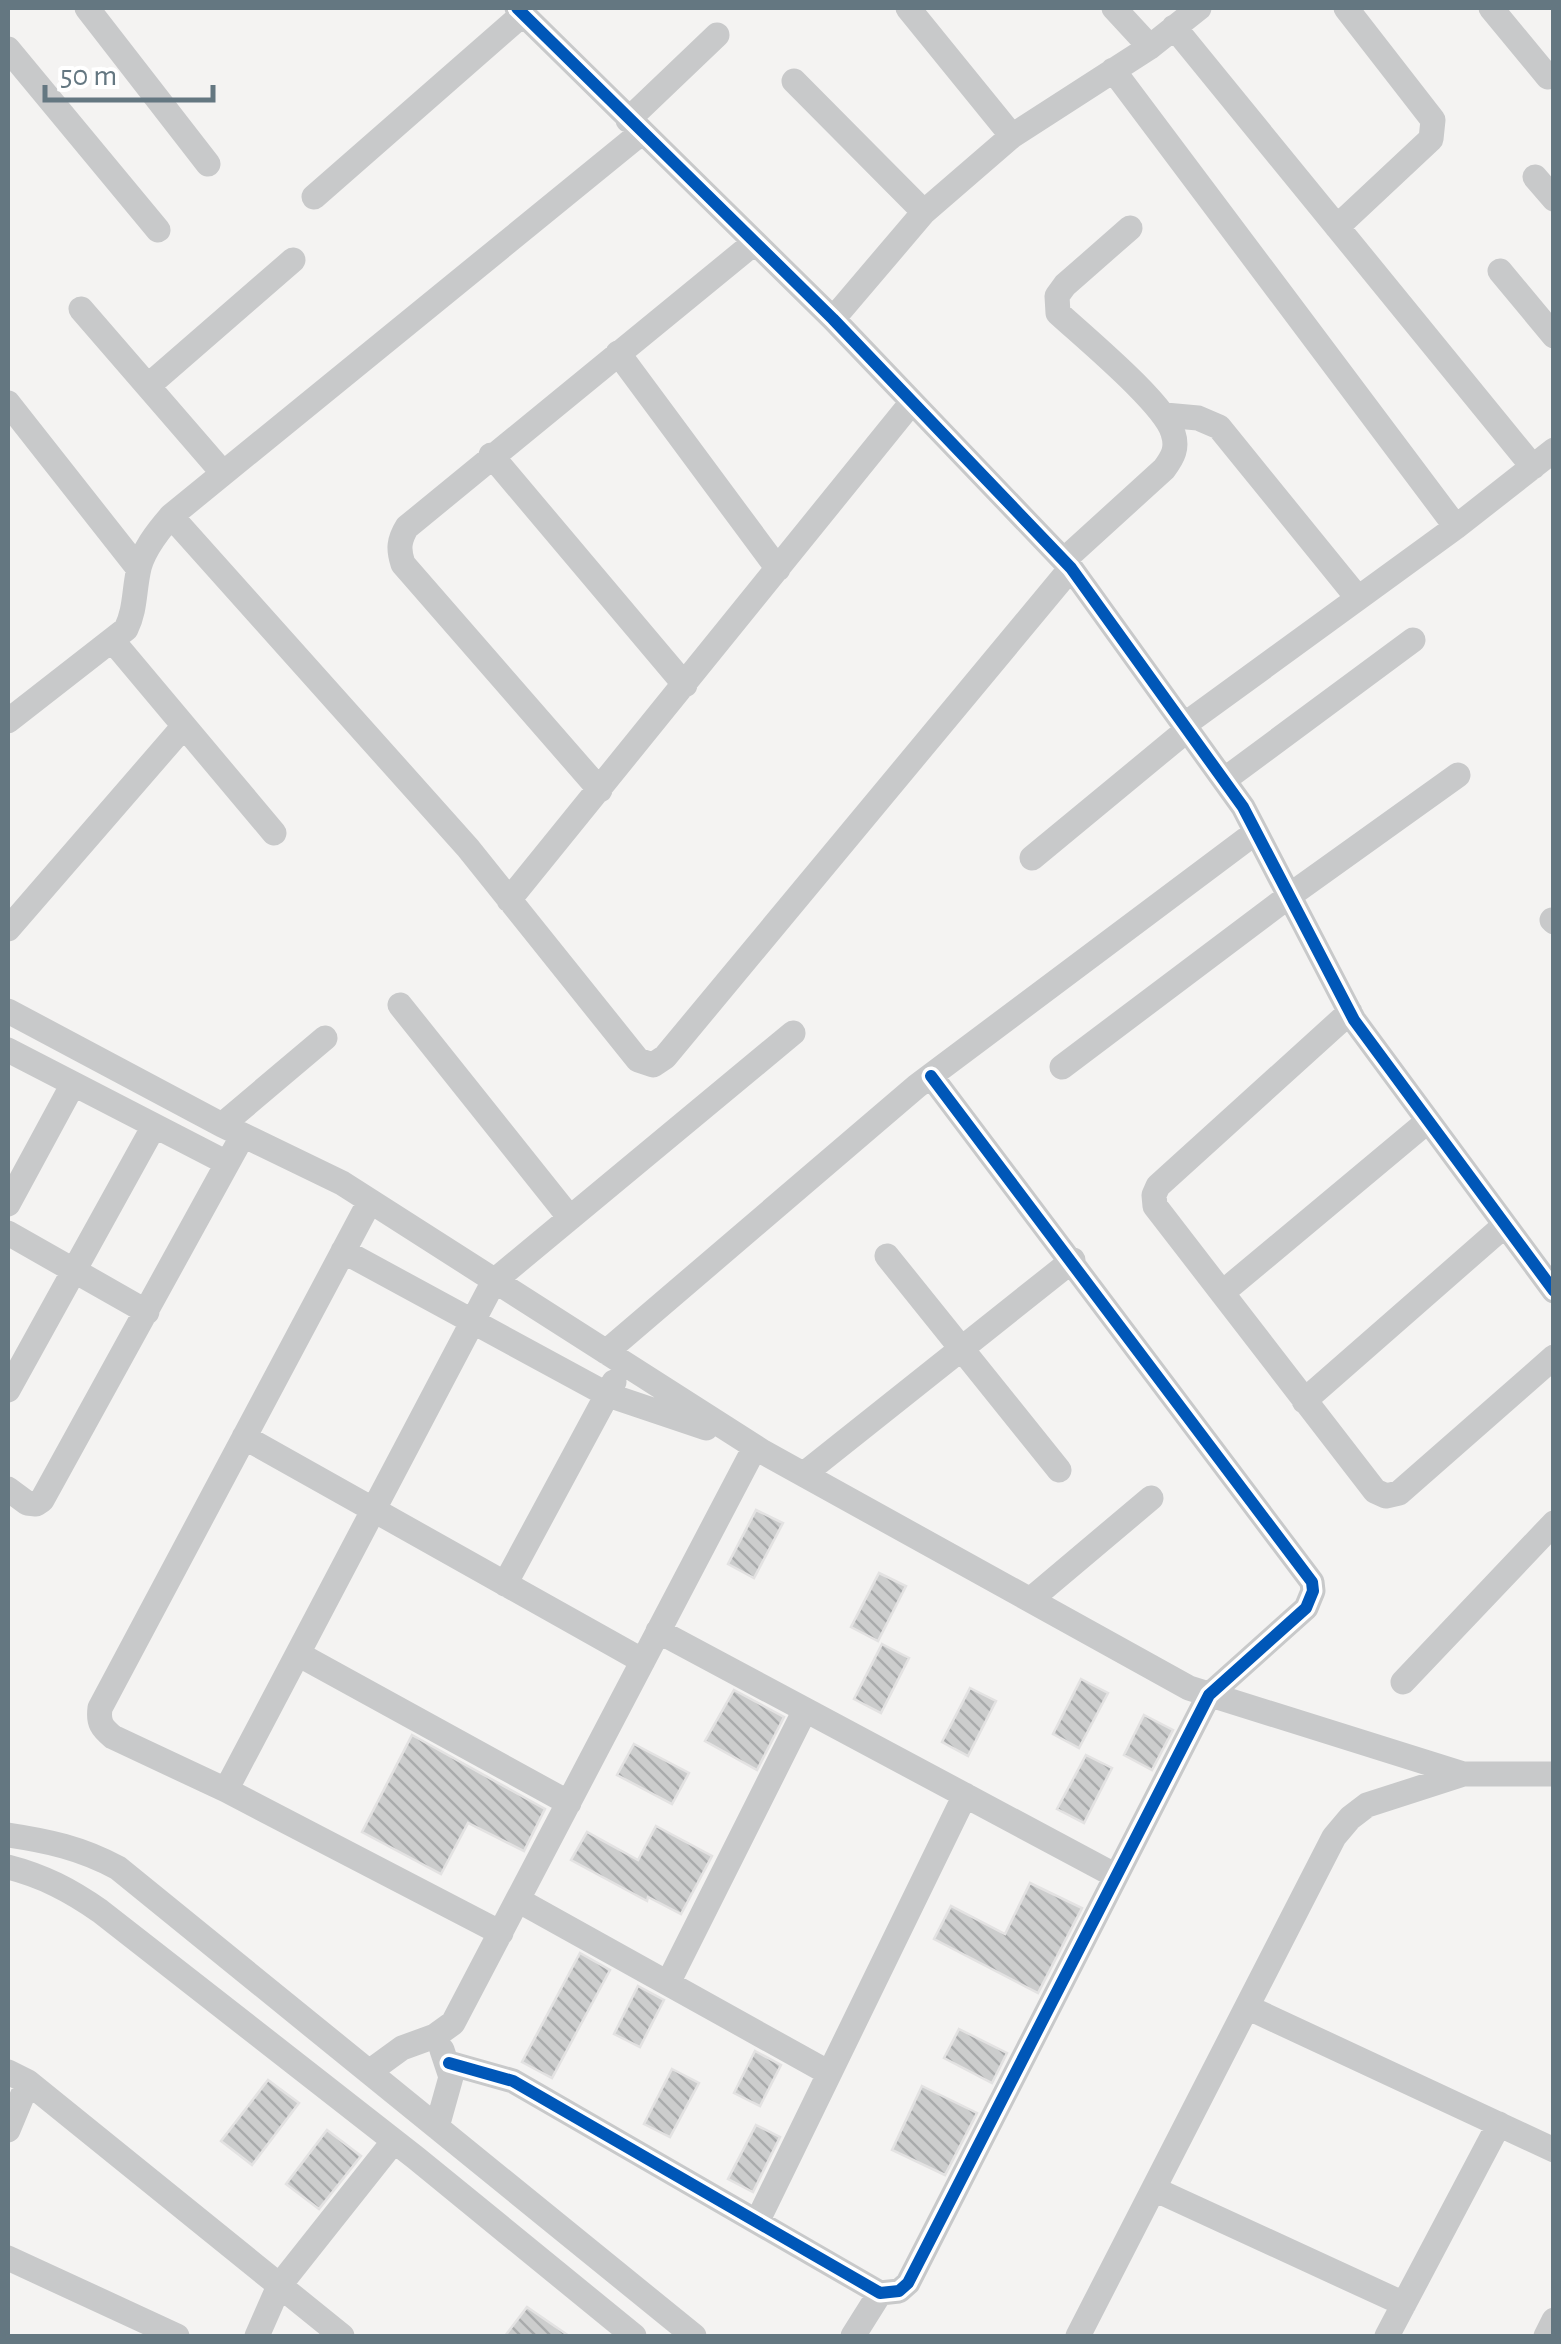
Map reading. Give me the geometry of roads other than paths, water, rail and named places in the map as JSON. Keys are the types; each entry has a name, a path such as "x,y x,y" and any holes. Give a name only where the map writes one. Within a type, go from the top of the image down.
{"street":[{"path":"87,8 208,164"},
{"path":"908,8 1012,136"},
{"path":"1114,8 1150,47"},
{"path":"833,319 924,212 1012,136 1150,47 1199,8"},
{"path":"1337,226 1431,139 1434,130 1433,120 1346,8"},
{"path":"1491,8 1548,77"},
{"path":"314,197 520,10 833,319 1067,564 1224,780 1256,832 1350,1012 1554,1291"},
{"path":"1174,27 1533,467"},
{"path":"8,721 126,630 133,616 138,568 171,516 634,126 717,36"},
{"path":"8,49 158,230"},
{"path":"1113,70 1456,527"},
{"path":"794,81 924,212"},
{"path":"1535,177 1554,198"},
{"path":"171,516 468,848 638,1060 653,1065 665,1057 1067,564 1174,456 1172,428 1165,416 1058,313 1056,305 1064,285 1130,228"},
{"path":"600,790 403,564 400,539 406,527 491,455 754,243"},
{"path":"148,386 293,260"},
{"path":"1500,271 1554,336"},
{"path":"81,309 224,474"},
{"path":"618,352 778,569"},
{"path":"510,900 912,402"},
{"path":"8,403 138,568"},
{"path":"1165,416 1198,418 1219,427 1357,598"},
{"path":"1032,858 1186,728 1554,450"},
{"path":"491,455 685,685"},
{"path":"112,640 274,833"},
{"path":"1224,780 1413,640"},
{"path":"8,929 184,726"},
{"path":"1062,1066 1458,775"},
{"path":"506,1584 608,1395 615,1358 930,1076 1256,832"},
{"path":"400,1004 570,1218"},
{"path":"1350,1012 1158,1186 1155,1206 1374,1491 1386,1496 1399,1493 1554,1357"},
{"path":"10,1018 324,1173 750,1444 1190,1688 1463,1774 1554,1774"},
{"path":"226,1790 494,1281 793,1033"},
{"path":"8,1488 27,1503 42,1500 227,1164 233,1130 324,1038"},
{"path":"8,1050 227,1164"},
{"path":"448,2063 513,2081 880,2293 899,2291 908,2282 1209,1695 1306,1608 1312,1582 930,1076"},
{"path":"8,1204 73,1084"},
{"path":"1222,1293 1428,1120"},
{"path":"8,1390 154,1126"},
{"path":"370,1201 100,1708 98,1719 113,1737 226,1790 501,1932"},
{"path":"1304,1401 1505,1225"},
{"path":"8,1233 147,1312"},
{"path":"343,1251 608,1395 750,1444"},
{"path":"887,1256 1060,1470"},
{"path":"804,1474 1072,1260"},
{"path":"244,1437 642,1661"},
{"path":"370,2072 402,2048 435,2036 453,2023 658,1631 750,1444"},
{"path":"1030,1600 1151,1498"},
{"path":"1403,1682 1554,1523"},
{"path":"658,1631 1116,1876"},
{"path":"298,1654 568,1802"},
{"path":"668,1983 805,1710"},
{"path":"1078,2336 1334,1837 1367,1805 1463,1774"},
{"path":"757,2222 965,1796"},
{"path":"8,1835 86,1850 118,1868 694,2336"},
{"path":"8,1867 36,1874 70,1890 100,1911 394,2141 634,2336"},
{"path":"518,1900 829,2074"},
{"path":"1247,2006 1554,2150"},
{"path":"435,2036 451,2077 437,2127"},
{"path":"8,2130 18,2077 342,2336"},
{"path":"1154,2189 1400,2326 1499,2124"},
{"path":"257,2336 280,2286 394,2141"},
{"path":"8,2258 177,2336"},
{"path":"852,2336 880,2293"},
{"path":"1546,2336 1554,2320"}]}
